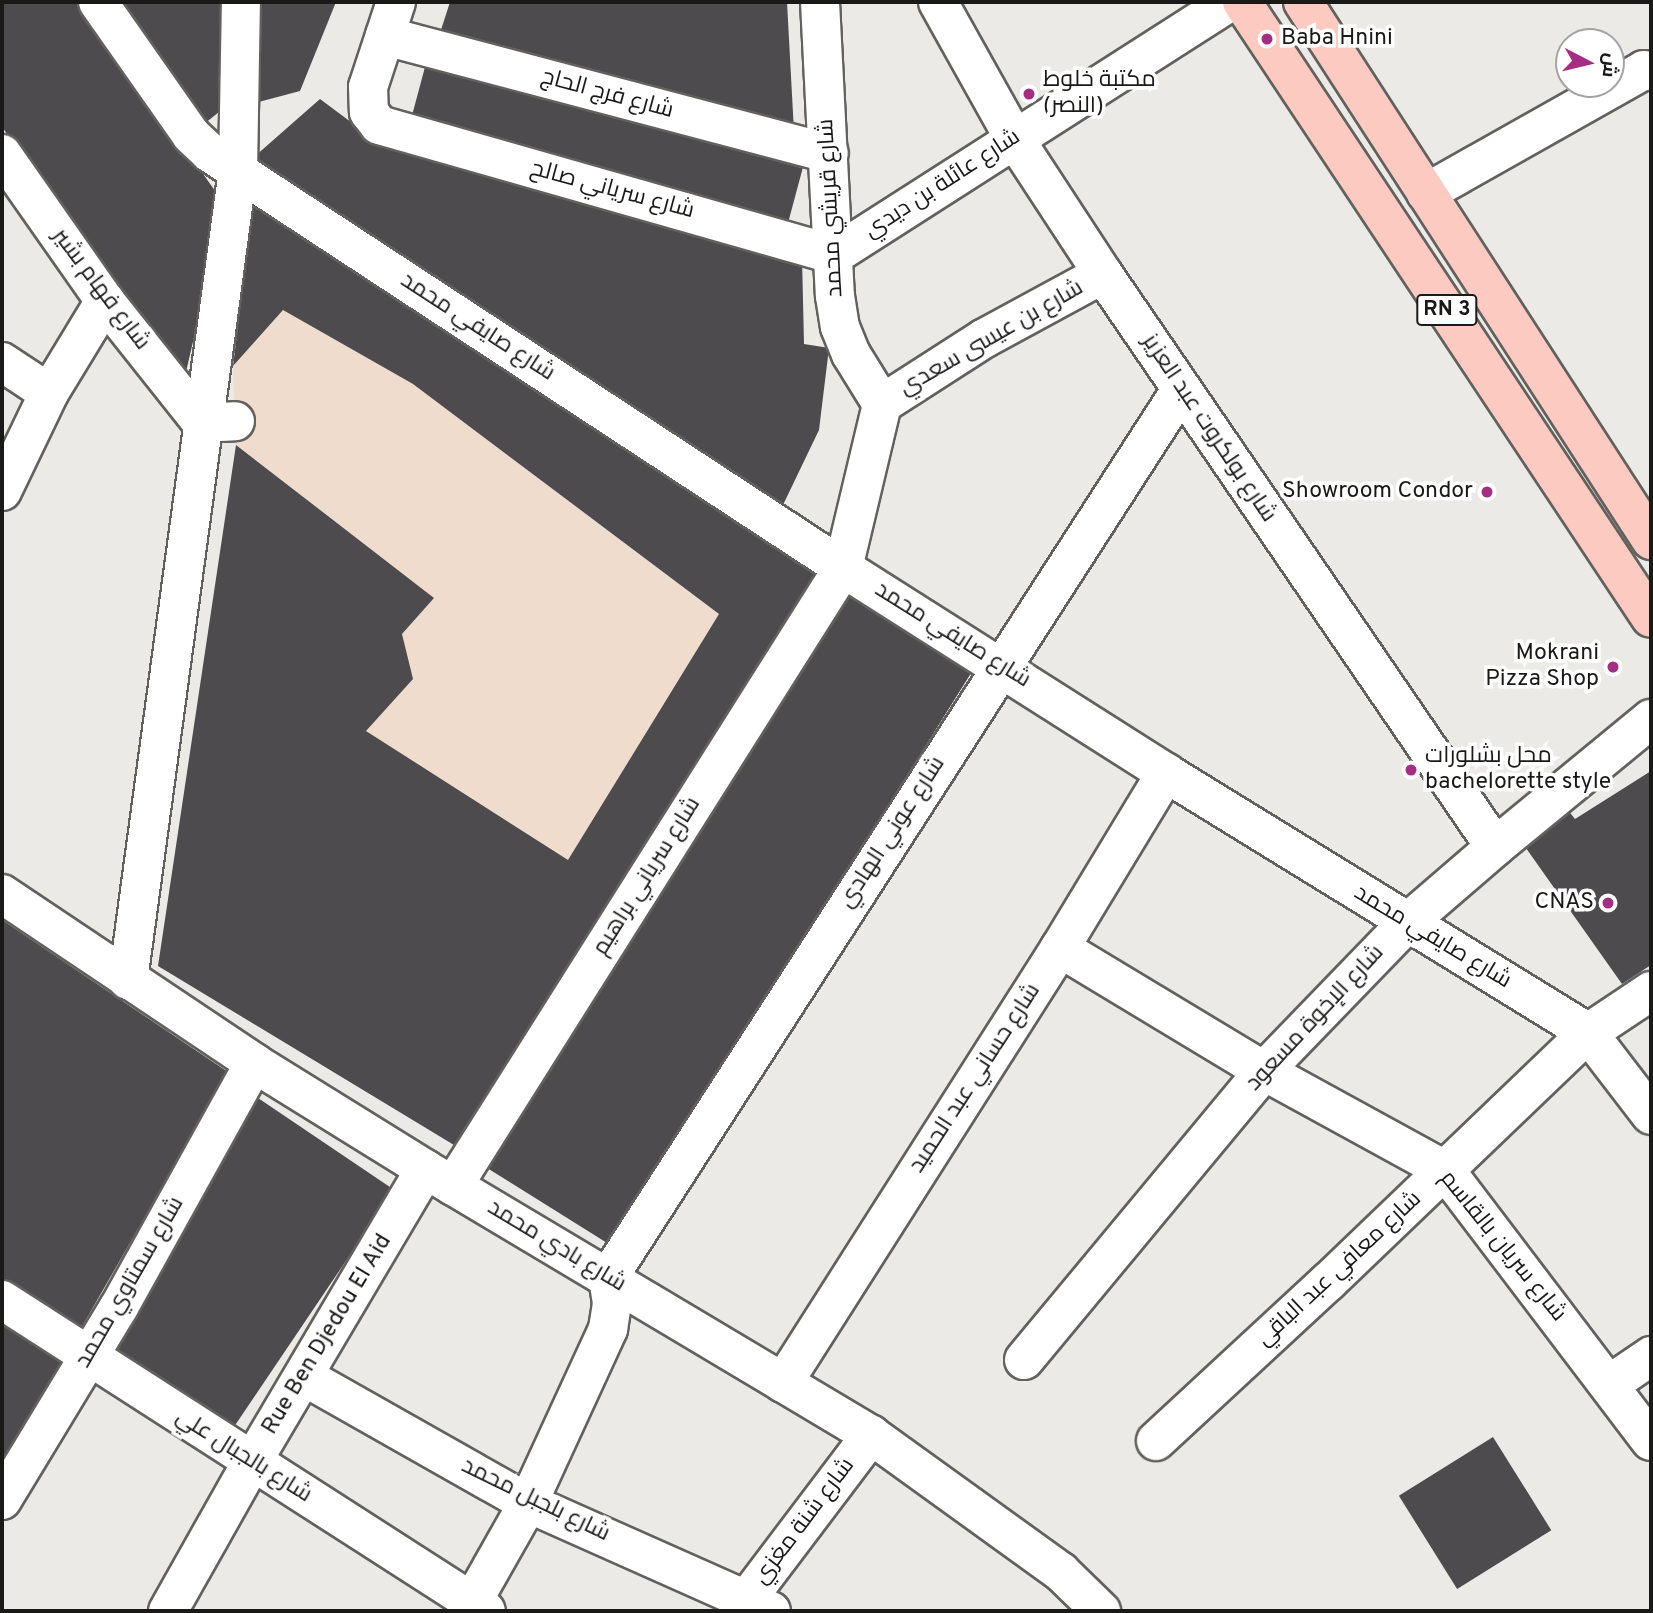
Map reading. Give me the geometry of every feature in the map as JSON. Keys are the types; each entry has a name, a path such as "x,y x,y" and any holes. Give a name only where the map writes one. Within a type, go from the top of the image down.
{"main road":[{"name":"RN 3","path":"1242,2 1651,618"},
{"name":"RN 3","path":"1303,2 1651,540"}],"street":[{"name":"شارع صايفي محمد","path":"98,2 191,135 211,153 843,568 1166,773 1588,1033 1651,1115"},
{"path":"128,980 218,422 238,170 241,2"},
{"name":"شارع قريشي محمد","path":"820,2 835,296 840,327 852,354 882,404"},
{"name":"شارع بولكروت عبد العزيز","path":"938,2 1014,138 1103,274 1495,847"},
{"name":"شارع عائلة بن ديدي","path":"834,255 1229,2"},
{"name":"شارع فرج الحاج","path":"390,19 829,153"},
{"name":"شارع سرياني صالح","path":"390,19 372,70 368,103 372,118 388,129 834,255"},
{"path":"1426,193 1644,70 1651,71"},
{"name":"شارع فهام بشير","path":"2,154 105,301 218,422"},
{"name":"شارع بن عيسى سعدي","path":"882,404 985,338 1103,274"},
{"path":"2,491 49,393 105,301"},
{"path":"2,362 49,393"},
{"name":"شارع عوني الهادي","path":"608,1278 1181,390"},
{"name":"شارع سرياني براهيم","path":"439,1178 843,568 882,404"},
{"name":"شارع الإخوة مسعود","path":"1024,1360 1264,1071 1407,923 1651,719"},
{"name":"شارع حساني عبد الحميد","path":"783,1383 1060,948 1166,773"},
{"name":"شارع بادي محمد","path":"3,898 254,1063 439,1178 871,1435 1062,1572 1101,1611"},
{"name":"شارع سريان بالقاسم","path":"1060,948 1264,1071 1445,1170 1611,1384 1651,1441"},
{"name":"شارع معافي عبد الباقي","path":"1156,1441 1588,1033 1651,991"},
{"name":"شارع سمتاوي محمد","path":"2,1500 88,1358 254,1063"},
{"name":"Rue Ben Djedou El Aid","path":"168,1611 252,1462 305,1377 439,1178"},
{"path":"475,1608 528,1503 608,1329 612,1303 608,1278"},
{"name":"شارع بالجبال علي","path":"2,1300 475,1608"},
{"path":"1611,1384 1651,1356"},
{"name":"شارع بلجبل محمد","path":"305,1377 528,1503 753,1607"},
{"name":"شارع شنة مغزي","path":"753,1607 871,1435"}],"shaded area":[{"path":"283,310 413,384 719,614 568,860 366,731 413,679 402,634 434,598 236,445 233,366"}],"building":[{"path":"2,2 82,2 225,205 185,376 2,127"},
{"path":"111,2 230,2 229,104 199,128"},
{"path":"253,2 336,2 300,91 251,104"},
{"path":"450,2 787,2 794,132 440,33"},
{"path":"425,67 803,168 788,224 410,123"},
{"path":"320,99 383,146 802,257 804,344 829,348 819,430 782,507 254,157"},
{"path":"254,195 823,570 454,1145 158,966 236,445 434,598 402,634 413,679 366,731 568,860 719,614 413,384 283,310 233,366"},
{"path":"848,587 975,666 613,1247 486,1167"},
{"name":"CNAS","path":"1651,771 1651,965 1622,984 1521,841 1567,809 1575,819"},
{"path":"2,920 228,1072 80,1330 2,1278"},
{"path":"258,1098 394,1190 231,1432 95,1340"},
{"path":"2,1307 67,1358 2,1460"},
{"path":"1493,1437 1551,1530 1457,1589 1399,1496"}],"place":[{"name":"Baba Hnini","path":"1267,39"},
{"name":"مكتبة خلوط (النصر)","path":"1029,94"},
{"name":"Showroom Condor","path":"1487,492"},
{"name":"Mokrani Pizza Shop","path":"1613,667"},
{"name":"محل بشلورات bachelorette style","path":"1411,770"},
{"name":"CNAS","path":"1608,903"}]}
